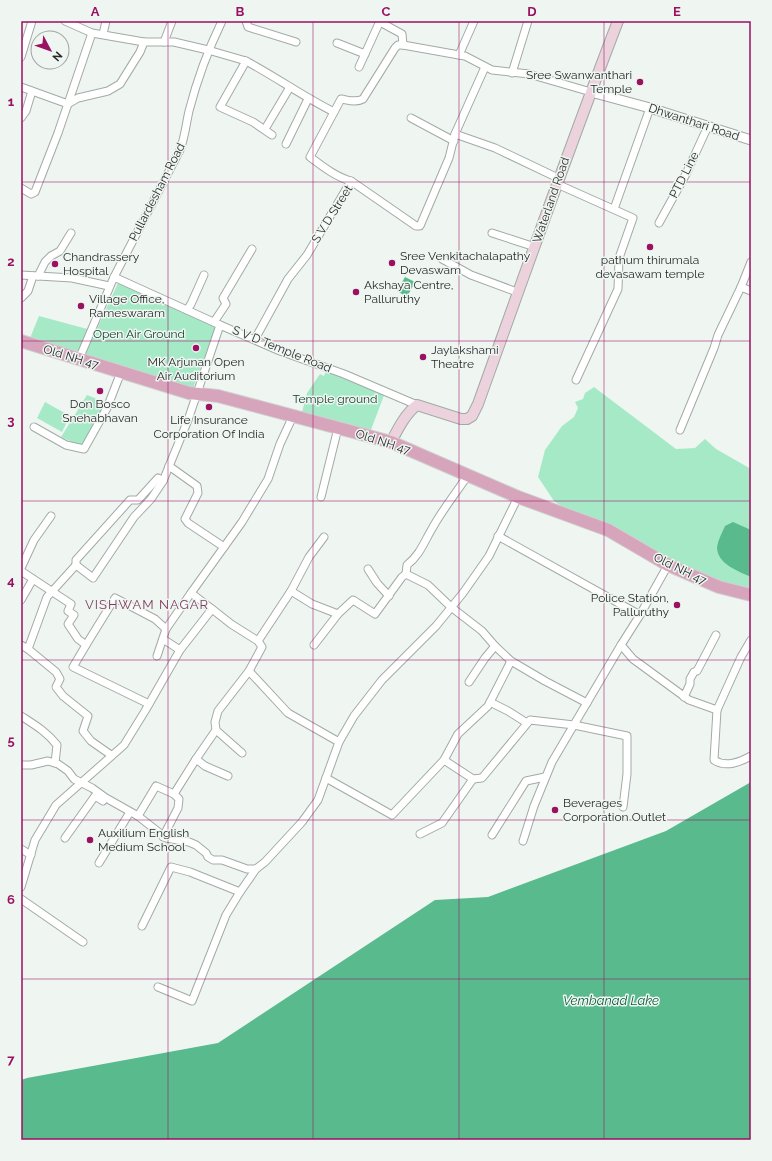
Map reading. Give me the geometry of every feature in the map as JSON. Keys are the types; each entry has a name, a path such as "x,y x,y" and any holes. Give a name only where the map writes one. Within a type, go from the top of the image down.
{"main road":[{"name":"Waterland Road","path":"417,405 462,419 467,419 472,416 478,404 590,92 618,21"},
{"name":"Old NH 47","path":"21,341 189,393 218,396 391,442 518,497 608,530 668,565 719,587 751,595"},
{"path":"391,442 407,415 417,405"}],"street":[{"path":"21,57 32,21"},
{"path":"65,21 92,33 144,42 174,42 246,61 308,99 334,112"},
{"path":"103,34 106,21"},
{"path":"164,42 172,21"},
{"name":"Pullardesham Road","path":"79,359 109,286 180,150 184,140 189,111 208,50 222,21"},
{"path":"246,21 248,27 296,42"},
{"path":"359,68 380,21 402,34 403,45"},
{"path":"459,55 474,21"},
{"path":"512,73 528,21"},
{"path":"21,188 31,194 35,192 68,104 92,33"},
{"path":"68,104 78,98 108,91 120,84 144,42"},
{"path":"337,43 365,54"},
{"path":"352,181 346,180 310,157 341,99 359,101 362,99 398,45 465,56 492,70 529,74 590,92"},
{"path":"246,61 220,107 252,122 265,129 272,135"},
{"name":"S V D Street","path":"255,339 288,279 307,255 352,181 416,226 420,226 485,67"},
{"path":"21,87 68,104"},
{"path":"265,129 290,87"},
{"path":"21,118 26,111 32,91"},
{"name":"Dhwanthari Road","path":"590,92 650,108 751,140"},
{"path":"286,144 308,99"},
{"path":"614,209 650,108"},
{"path":"411,118 455,138 495,148 633,218 619,258 618,289 576,380"},
{"name":"PTD Line","path":"659,223 686,174 708,126"},
{"path":"492,232 535,247"},
{"path":"21,298 28,291 35,276 45,262 51,256 60,251 71,233"},
{"path":"76,565 93,578 134,518 151,499 163,481 188,420 197,393 217,324 226,304 223,298 252,249"},
{"path":"442,259 471,275 517,292"},
{"path":"680,430 718,335 751,262"},
{"path":"21,275 72,278 109,286"},
{"path":"187,310 204,275"},
{"name":"S V D Temple Road","path":"114,277 217,324 344,374 417,405"},
{"path":"741,287 751,291"},
{"path":"34,427 66,445 84,449 107,408 121,372"},
{"path":"157,656 166,629 242,522 268,478 280,444 293,416"},
{"path":"321,497 338,428"},
{"path":"169,466 197,486 198,493 185,519 188,523 224,547"},
{"path":"314,645 338,614 353,600 375,614 402,577 406,574 407,566 421,551 433,527 468,475"},
{"path":"111,755 92,741 83,731 88,716 63,696 56,686 60,679 56,672 24,647 47,597 76,565 76,560 130,500 138,500 158,478 163,481"},
{"path":"158,987 192,1001 226,915 240,892 256,869 265,862 302,822 318,800 339,742 354,716 382,680 436,626 463,593 489,556 518,497"},
{"path":"51,516 34,540 21,569 33,579 71,604 68,610 74,615 68,624 78,639 86,645"},
{"path":"498,536 640,615"},
{"path":"258,641 291,591 309,557 324,537"},
{"path":"523,841 534,806 552,762 640,615 668,565"},
{"path":"368,569 377,583 389,596"},
{"path":"406,574 428,586 451,607 482,630 495,646 511,660 545,681 587,703"},
{"path":"21,600 33,579"},
{"path":"291,591 312,604 338,614"},
{"path":"191,593 231,624 258,641 262,647 249,671 218,711 215,722 216,730 242,753"},
{"path":"149,704 73,667 115,598 155,619 166,629"},
{"path":"21,887 35,840 56,805 124,745 180,650 212,610"},
{"path":"684,696 690,684 692,675 697,671 716,635"},
{"path":"163,639 180,650"},
{"path":"751,640 741,657 717,710 714,760 716,762 730,764 737,763 751,756"},
{"path":"621,645 633,659 689,700 717,710"},
{"path":"469,682 495,646"},
{"path":"326,778 392,815 444,760 458,734 488,706 511,660"},
{"path":"249,671 288,713 339,742"},
{"path":"490,702 527,723"},
{"path":"21,716 46,733 57,745 55,763"},
{"path":"444,760 473,779 482,778 530,720 574,725 627,736 623,807"},
{"path":"174,794 216,730"},
{"path":"196,759 205,766 228,776"},
{"path":"21,765 31,765 48,761 55,763 68,772 74,779 92,788 129,814"},
{"path":"492,835 526,781 545,777"},
{"path":"420,834 442,823 473,779"},
{"path":"138,816 156,786 174,794 179,799 178,808 163,837"},
{"path":"66,838 95,796 129,814 138,816 163,837 189,842 196,845 213,860 222,860 247,869 256,869"},
{"path":"99,863 129,814"},
{"path":"21,849 30,855"},
{"path":"142,926 171,867 190,872 240,892"},
{"path":"21,899 83,942"}],"green space":[{"name":"Open Air Ground","path":"119,281 216,326 192,391 83,359"},
{"path":"39,316 91,330 79,358 28,343"},
{"name":"Temple ground","path":"327,369 386,390 369,435 301,416 307,393 320,374 324,376"},
{"path":"594,387 676,449 695,448 705,439 716,449 751,469 751,593 712,582 579,518 554,501 538,477 545,450 562,426 574,417 578,408 575,402 583,399 585,393"},
{"path":"87,395 107,403 83,447 61,437"},
{"path":"45,402 70,416 62,432 37,418"}],"water":[{"path":"405,277 415,282 407,297 397,291"},
{"path":"733,522 751,530 751,577 729,566 720,558 718,553 717,547 720,536 725,526"},
{"name":"Vembanad Lake","path":"751,782 751,1140 21,1140 21,1080 218,1043 435,900 488,897 666,831"}],"place":[{"name":"Sree Swanwanthari Temple","path":"640,82"},
{"name":"pathum thirumala devasawam temple","path":"650,247"},
{"name":"Sree Venkitachalapathy Devaswam","path":"392,263"},
{"name":"Chandrassery Hospital","path":"55,264"},
{"name":"Akshaya Centre, Palluruthy","path":"356,292"},
{"name":"Village Office, Rameswaram","path":"81,306"},
{"name":"MK Arjunan Open Air Auditorium","path":"196,348"},
{"name":"Jaylakshami Theatre","path":"423,357"},
{"name":"Don Bosco Snehabhavan","path":"100,391"},
{"name":"Life Insurance Corporation Of India","path":"209,407"},
{"name":"Police Station, Palluruthy","path":"677,605"},
{"name":"Beverages Corporation Outlet","path":"555,810"},
{"name":"Auxilium English Medium School","path":"90,840"}],"district":[{"name":"VISHWAM NAGAR","path":"147,604"}]}
